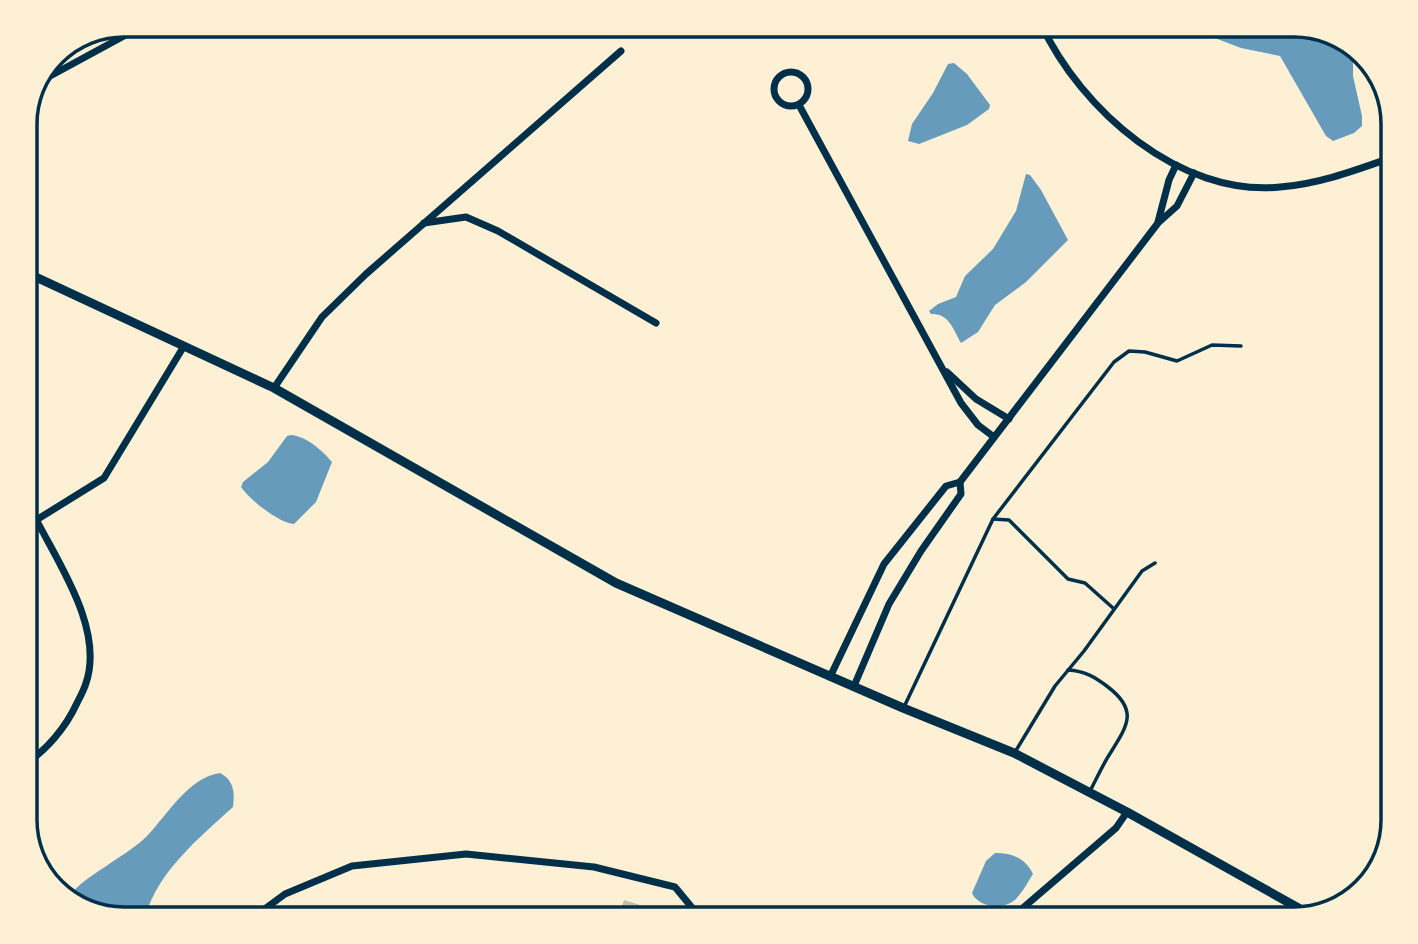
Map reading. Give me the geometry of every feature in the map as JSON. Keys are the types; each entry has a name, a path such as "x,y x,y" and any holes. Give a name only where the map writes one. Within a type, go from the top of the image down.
{"street":[{"path":"53,75 122,37"},
{"path":"1047,37 1092,101 1141,146 1194,173 1231,184 1278,188 1329,179 1381,161"},
{"path":"274,387 322,317 366,274 621,51"},
{"path":"791,71 805,78 808,93 799,105 783,105 774,93 777,78 791,71"},
{"path":"799,105 961,403 978,425 994,437"},
{"path":"1158,223 1168,180 1176,165"},
{"path":"830,677 884,564 946,486 960,482 1158,223 1177,206 1194,173"},
{"path":"424,223 466,217 498,231 656,323"},
{"path":"37,278 274,387 616,583 830,677 1014,753 1127,811 1297,907"},
{"path":"37,755 68,722 87,682 90,657 88,633 79,603 37,521 104,478 184,346"},
{"path":"941,366 976,399 1009,419"},
{"path":"854,686 889,604 961,494 960,482"},
{"path":"1024,907 1115,828 1127,811"},
{"path":"267,907 285,894 352,866 466,854 594,867 675,887 692,907"}],"lane":[{"path":"903,708 993,519 1114,362 1129,351 1146,352 1177,361 1212,345 1241,345"},
{"path":"993,519 1009,520 1068,579 1085,583 1113,608"},
{"path":"1014,753 1055,687 1113,608 1142,571 1156,563"},
{"path":"1068,670 1091,674 1116,693 1128,712 1127,726 1089,792"}],"water":[{"path":"1212,37 1306,37 1328,43 1343,51 1353,59 1353,76 1362,126 1354,133 1333,141 1326,136 1280,56 1241,48"},
{"path":"954,63 967,74 990,105 989,109 967,125 919,144 908,141 912,124 948,64"},
{"path":"1026,174 1030,175 1041,190 1068,240 1026,282 995,305 978,332 961,343 946,319 929,311 956,297 965,276 993,249 1016,211"},
{"path":"287,436 308,441 332,462 316,502 294,524 265,510 241,487 243,482 268,462"},
{"path":"220,773 228,779 234,797 233,807 193,844 169,871 149,907 112,907 90,901 74,892 143,840 189,789 209,776"},
{"path":"995,853 1017,858 1026,864 1033,874 1015,899 1001,906 984,904 972,893 986,861"}],"building":[{"path":"624,900 640,905 639,907 622,907"}]}
